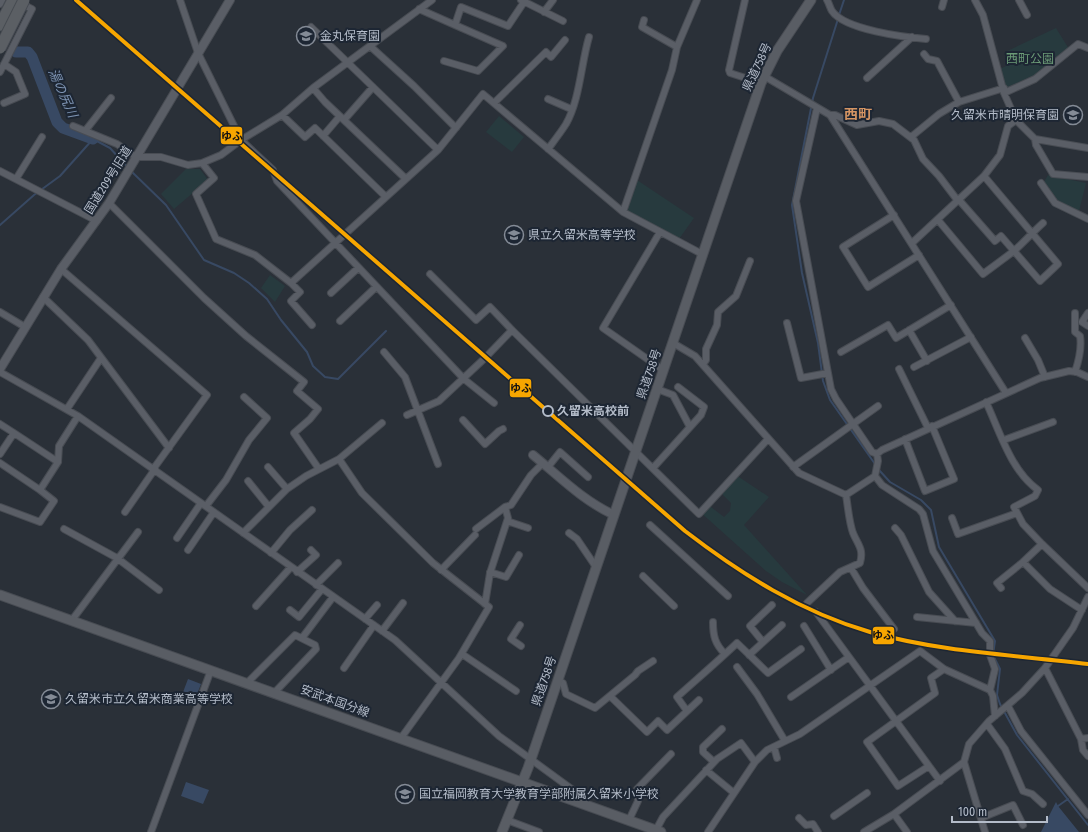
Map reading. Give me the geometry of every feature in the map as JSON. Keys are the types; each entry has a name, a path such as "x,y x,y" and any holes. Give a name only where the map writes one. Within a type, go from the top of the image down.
{"highway":[{"path":"0,25 14,0"},
{"path":"0,48 24,0"}],"main road":[{"name":"県道758号","path":"502,832 531,759 762,79 777,51 812,0"},
{"name":"安武本国分線","path":"0,595 275,692 659,831"}],"street":[{"path":"0,4 2,0"},
{"path":"0,72 32,9 14,0"},
{"path":"180,0 198,53 241,140 273,170 277,181 464,379 494,403"},
{"name":"国道209号旧道","path":"0,369 61,269 109,203 230,0"},
{"path":"73,126 117,144 136,157 161,157 188,165 202,163 220,155 241,140 282,115 313,88 432,0"},
{"path":"544,12 553,0"},
{"path":"623,212 672,70 677,47 697,0"},
{"path":"745,0 729,70 730,73 762,79 830,115 835,115 857,124 879,121 893,124 911,137 923,159 995,241 1001,236 1040,281 1058,264 984,176"},
{"path":"827,0 834,13 842,18 879,33 926,39"},
{"path":"942,7 944,0"},
{"path":"1019,0 1027,15"},
{"path":"455,26 461,7 508,26 522,1 563,21"},
{"path":"978,1 1004,90 1016,120 1035,139 1036,144 1053,174 1088,177"},
{"path":"419,9 503,46 478,71 444,61"},
{"path":"644,20 642,27 677,47"},
{"path":"311,27 438,150"},
{"path":"548,149 567,123 589,37"},
{"path":"867,78 912,37"},
{"path":"494,103 546,52 551,57 565,40"},
{"path":"911,137 939,114 959,102 1004,90 1034,79 1078,44 1088,48"},
{"path":"370,46 414,86 456,128"},
{"path":"924,54 928,59 936,61 959,102"},
{"path":"4,64 16,72 25,94 4,103"},
{"path":"323,136 373,87"},
{"path":"313,88 406,179"},
{"path":"291,283 336,244 438,150 483,94 623,212 702,254"},
{"path":"85,131 111,98"},
{"path":"548,99 571,108"},
{"path":"817,108 796,201 831,389 836,399 872,452 877,454"},
{"path":"282,115 305,137 315,128 386,197"},
{"path":"830,115 1006,393"},
{"path":"912,243 984,176 1000,155 1008,126 1016,120"},
{"path":"16,179 42,137"},
{"path":"1035,139 1088,148"},
{"path":"202,163 214,178 196,194 216,239 255,255 291,283 300,292 291,301 312,325"},
{"path":"0,171 97,221"},
{"path":"1041,183 1056,203 1088,219"},
{"path":"109,203 204,298 246,336 304,382 297,391 318,409 310,419 294,433 319,469"},
{"path":"894,216 843,247 868,287 919,255"},
{"path":"938,220 983,274 1014,251 1043,223"},
{"path":"660,232 603,328 663,370"},
{"path":"703,364 706,360 706,349 717,325 718,312 736,296 750,261"},
{"path":"331,293 358,268"},
{"path":"61,269 207,395 125,512"},
{"path":"430,274 476,320 490,307 699,514 768,439"},
{"path":"340,321 376,287"},
{"path":"43,297 88,340 169,448"},
{"path":"841,352 888,325 896,338 950,305"},
{"path":"0,312 25,327"},
{"path":"1075,313 1075,332 1080,336 1079,349 1081,354 1075,372"},
{"path":"1088,313 1082,322 1088,326"},
{"path":"787,323 801,378 828,373"},
{"path":"407,415 439,401 464,379 512,330"},
{"path":"908,330 927,360"},
{"path":"914,367 971,337"},
{"path":"1025,338 1038,360 1045,376"},
{"path":"672,343 695,356 703,364 799,473 846,495"},
{"path":"384,352 405,377 438,464"},
{"path":"67,409 101,358"},
{"path":"899,369 930,427 954,479 925,491 905,439"},
{"path":"877,454 882,450 930,427 1045,376 1069,371 1088,377"},
{"path":"0,372 78,416 395,640 499,736 577,793 580,803"},
{"path":"653,468 701,415 704,407 678,387"},
{"path":"657,389 673,395 690,426"},
{"path":"177,538 203,504 226,480 249,440 267,418 244,397"},
{"path":"986,402 1016,465 1027,482 1038,490 1035,496 1014,507 1023,524 1088,588"},
{"path":"793,467 878,406"},
{"path":"40,490 58,462 59,446 78,416"},
{"path":"463,420 485,444 503,429"},
{"path":"1004,440 1053,422"},
{"path":"243,533 287,489 306,476 339,459 382,423"},
{"path":"0,424 58,462"},
{"path":"0,454 14,433"},
{"path":"442,570 476,532 505,507 511,505 532,475 560,452 588,477"},
{"path":"846,495 875,476 878,461 877,454"},
{"path":"533,455 578,495 595,506 614,515"},
{"path":"339,459 362,493 442,570 489,607 462,654 401,738"},
{"path":"0,463 54,501 40,522 0,507"},
{"path":"268,467 287,489"},
{"path":"875,476 882,485 919,509 923,514 933,551 976,623 991,645 990,655 995,669 990,690"},
{"path":"248,482 269,507"},
{"path":"807,603 840,572 860,563 863,554 860,544 853,533 846,495"},
{"path":"485,604 490,572 508,518 505,507"},
{"path":"271,553 290,530 312,510"},
{"path":"188,550 214,512"},
{"path":"952,518 958,534 1017,513"},
{"path":"507,521 528,528"},
{"path":"650,525 728,596"},
{"path":"895,528 901,535 929,592 955,621"},
{"path":"64,529 117,558 159,590"},
{"path":"72,620 117,558 138,532"},
{"path":"569,533 578,539 596,567"},
{"path":"1001,588 997,584 1042,544"},
{"path":"297,572 316,555 312,550"},
{"path":"490,572 506,577 519,555"},
{"path":"1023,562 1050,589 1085,609"},
{"path":"316,585 338,563"},
{"path":"256,606 291,567"},
{"path":"851,568 863,588 894,629"},
{"path":"643,576 674,606"},
{"path":"290,610 299,617 322,589"},
{"path":"302,638 333,597"},
{"path":"864,832 894,814 964,762 970,744 987,724 1022,693 1045,668 1085,609 1088,597"},
{"path":"382,631 403,603"},
{"path":"763,642 750,626 772,604"},
{"path":"365,619 377,605"},
{"path":"816,612 940,781"},
{"path":"918,617 976,623"},
{"path":"713,622 713,635 717,646 725,654"},
{"path":"344,668 374,625"},
{"path":"520,625 511,640 521,646"},
{"path":"749,654 782,625"},
{"path":"804,626 831,670"},
{"path":"247,683 294,635 315,645 316,649 275,692"},
{"path":"688,711 677,697 737,643 768,674 801,648"},
{"path":"708,832 755,762 767,750 800,734 920,651 944,669 990,690 993,696 995,716"},
{"path":"462,654 516,691"},
{"path":"791,697 849,657"},
{"path":"557,680 563,683 566,694 595,708 638,671 653,661"},
{"path":"737,667 758,694 785,741"},
{"path":"1045,668 1081,739 1083,750 1088,756"},
{"path":"929,766 898,786 867,742 935,693 931,678 944,669"},
{"path":"151,832 211,670"},
{"path":"610,696 647,732 658,721 667,730 699,700"},
{"path":"1008,706 1021,731 1088,815"},
{"path":"987,724 1005,750 1023,791 1032,794 1043,804"},
{"path":"714,762 703,752 703,747 722,729"},
{"path":"1081,739 1088,738"},
{"path":"659,831 663,817 714,762 741,743 755,762"},
{"path":"774,747 777,758"},
{"path":"629,820 638,801 637,789 670,754"},
{"path":"964,762 985,832"},
{"path":"706,770 734,793"},
{"path":"834,816 867,793"},
{"path":"981,818 1013,805 1023,825"},
{"path":"894,814 907,832"},
{"path":"799,818 806,825 813,824 818,832"},
{"path":"507,820 527,830 540,832"}],"green space":[{"name":"西町公園","path":"1056,28 1069,49 1041,72 1006,88 1000,69 1010,64 1005,52"},
{"path":"499,116 524,137 512,152 486,132"},
{"path":"186,169 200,169 208,180 174,209 161,194"},
{"path":"1048,175 1086,183 1079,211 1056,200 1044,182"},
{"path":"637,180 694,218 679,239 627,212"},
{"path":"270,275 285,286 275,302 261,288"},
{"path":"736,475 769,497 744,525 807,595 782,582 766,571 699,511 707,504 724,517 730,511 731,503 719,491"}],"water":[{"path":"188,679 201,684 193,705 180,700"},
{"path":"186,782 209,790 203,804 181,796"},
{"path":"1056,802 1058,806 1079,832 1041,832"}],"waterway":[{"path":"839,15 844,0"},
{"path":"838,19 813,98 792,205 802,273 818,343 823,381 830,400 875,464"},
{"name":"湯の尻川","path":"16,52 28,52 32,57 57,122 63,128 93,139"},
{"path":"0,225 34,195 60,176 93,139 110,148 128,168"},
{"path":"131,171 166,205 204,260 234,273 249,283 267,299 281,320 307,352 313,366 325,377 338,379 386,331"},
{"path":"879,470 890,482 921,500 931,510 939,547 995,641 993,655 1000,669 997,695 1000,704 1017,735 1088,825"},
{"path":"1058,806 1068,799"}],"transit line":[{"name":"ゆふ","path":"76,0 685,531 750,577 796,603 820,614 845,624 897,639 951,649 1088,664"}],"place":[{"name":"金丸保育園","path":"306,36"},
{"name":"久留米市晴明保育園","path":"1073,115"},
{"name":"県立久留米高等学校","path":"514,235"},
{"name":"久留米高校前","path":"548,411"},
{"name":"久留米市立久留米商業高等学校","path":"51,699"},
{"name":"国立福岡教育大学教育学部附属久留米小学校","path":"405,794"}],"district":[{"name":"西町","path":"858,114"}]}
